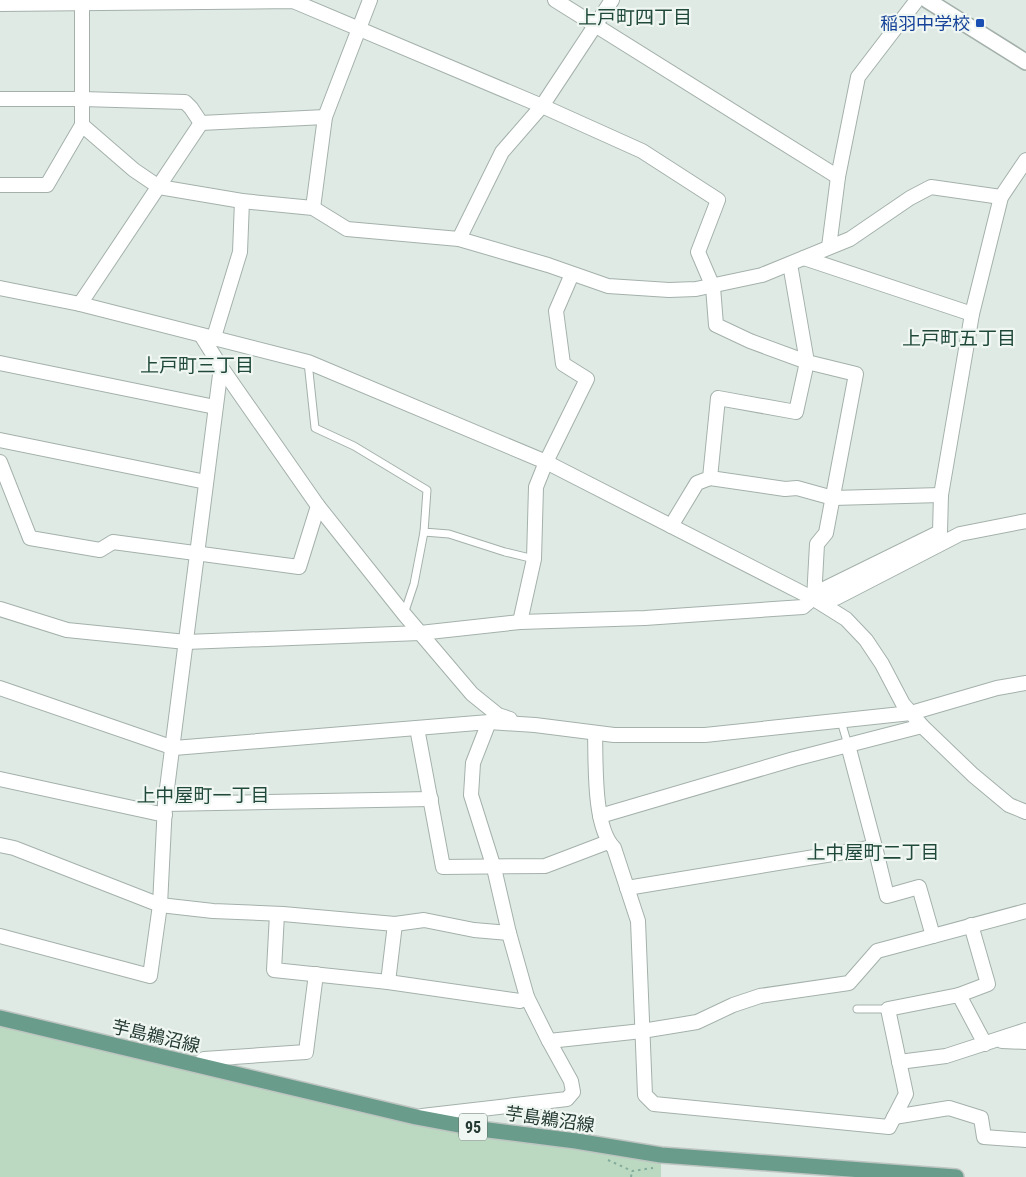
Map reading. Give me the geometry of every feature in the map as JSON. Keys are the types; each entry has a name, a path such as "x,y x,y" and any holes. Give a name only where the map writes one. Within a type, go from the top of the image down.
{"main road":[{"name":"芋島鵜沼線","path":"0,1018 416,1117 480,1129 576,1141 661,1155 956,1177"}],"street":[{"path":"312,208 325,117 370,0"},
{"path":"554,0 838,177"},
{"path":"459,239 502,152 542,106 612,0"},
{"path":"828,247 838,177 858,77 917,0"},
{"path":"927,0 1026,62"},
{"path":"0,185 47,185 82,125 82,1"},
{"path":"0,4 82,1 293,1 542,106 642,151 718,200 698,252 713,287 716,325 807,362 856,374 826,533 816,544 814,599"},
{"path":"0,99 185,102 201,123"},
{"path":"201,123 325,117"},
{"path":"80,304 201,123"},
{"path":"82,125 134,170 159,187 242,201 312,208 347,229 459,239 548,265 608,286 696,290 762,275 850,239 910,198 931,187 1001,197"},
{"path":"0,609 68,630 186,642 420,633 520,622 646,618 803,607 824,589 940,532 941,495 972,314 1001,197 1026,160"},
{"path":"242,201 240,252 207,336 221,367 318,506 404,614 472,694 498,716 535,725"},
{"path":"804,258 972,314"},
{"path":"710,478 718,398 796,412 807,362 790,264"},
{"path":"520,622 534,559 536,487 586,379 563,364 557,320 556,311 572,274"},
{"path":"0,288 80,304 308,362 546,462 814,599 846,620 866,640 882,664 903,704 922,726 1009,805 1026,812"},
{"path":"0,363 216,407"},
{"path":"0,936 150,976 160,905 165,810 174,748 196,552 221,367"},
{"path":"0,440 206,482"},
{"path":"0,462 30,538 100,550 113,542 299,567 318,506"},
{"path":"670,526 698,483 710,478 785,489 797,488 834,498 941,495"},
{"path":"814,599 836,598 960,534 1026,521"},
{"path":"0,688 174,748 489,722 535,725 614,735 705,735 911,713 997,688 1026,683"},
{"path":"416,1117 567,1099 573,1092 571,1081 527,997 509,933 494,868 471,795 473,763 489,722"},
{"path":"600,816 785,762 922,726"},
{"path":"417,728 443,867 545,866 608,842"},
{"path":"595,733 598,808 608,842 614,848 638,920 645,1095 654,1104 889,1127 906,1094 888,1009 959,996 988,984 971,925"},
{"path":"848,745 886,896 919,887 933,936"},
{"path":"0,779 165,810 431,799"},
{"path":"0,845 14,848 160,905 213,911 277,914 395,924 424,920 474,930 509,933"},
{"path":"627,888 875,847"},
{"path":"549,1041 642,1031 697,1022 733,1005 760,996 849,983 877,951 1026,911"},
{"path":"277,914 274,970 388,982 520,1001 527,997"},
{"path":"388,982 395,924"},
{"path":"198,1065 204,1059 306,1052 316,974"},
{"path":"959,996 990,1042"},
{"path":"899,1062 946,1056 1026,1030"},
{"path":"990,1042 1026,1042"},
{"path":"894,1118 949,1108 981,1118 984,1137 1026,1140"}],"lane":[{"path":"308,362 314,428 354,446 427,490 424,532 414,584 404,614"},
{"path":"424,532 449,534 504,552 534,559"},
{"path":"841,720 848,745"},
{"path":"857,1009 888,1009"}],"path":[{"path":"631,1177 632,1171"}],"green space":[{"path":"0,1018 416,1117 661,1155 661,1177 0,1177"}],"place":[{"name":"稲羽中学校","path":"980,23"}],"district":[{"name":"上戸町四丁目","path":"635,17"},
{"name":"上戸町五丁目","path":"959,338"},
{"name":"上戸町三丁目","path":"197,365"},
{"name":"上中屋町一丁目","path":"203,795"},
{"name":"上中屋町二丁目","path":"873,852"}]}
